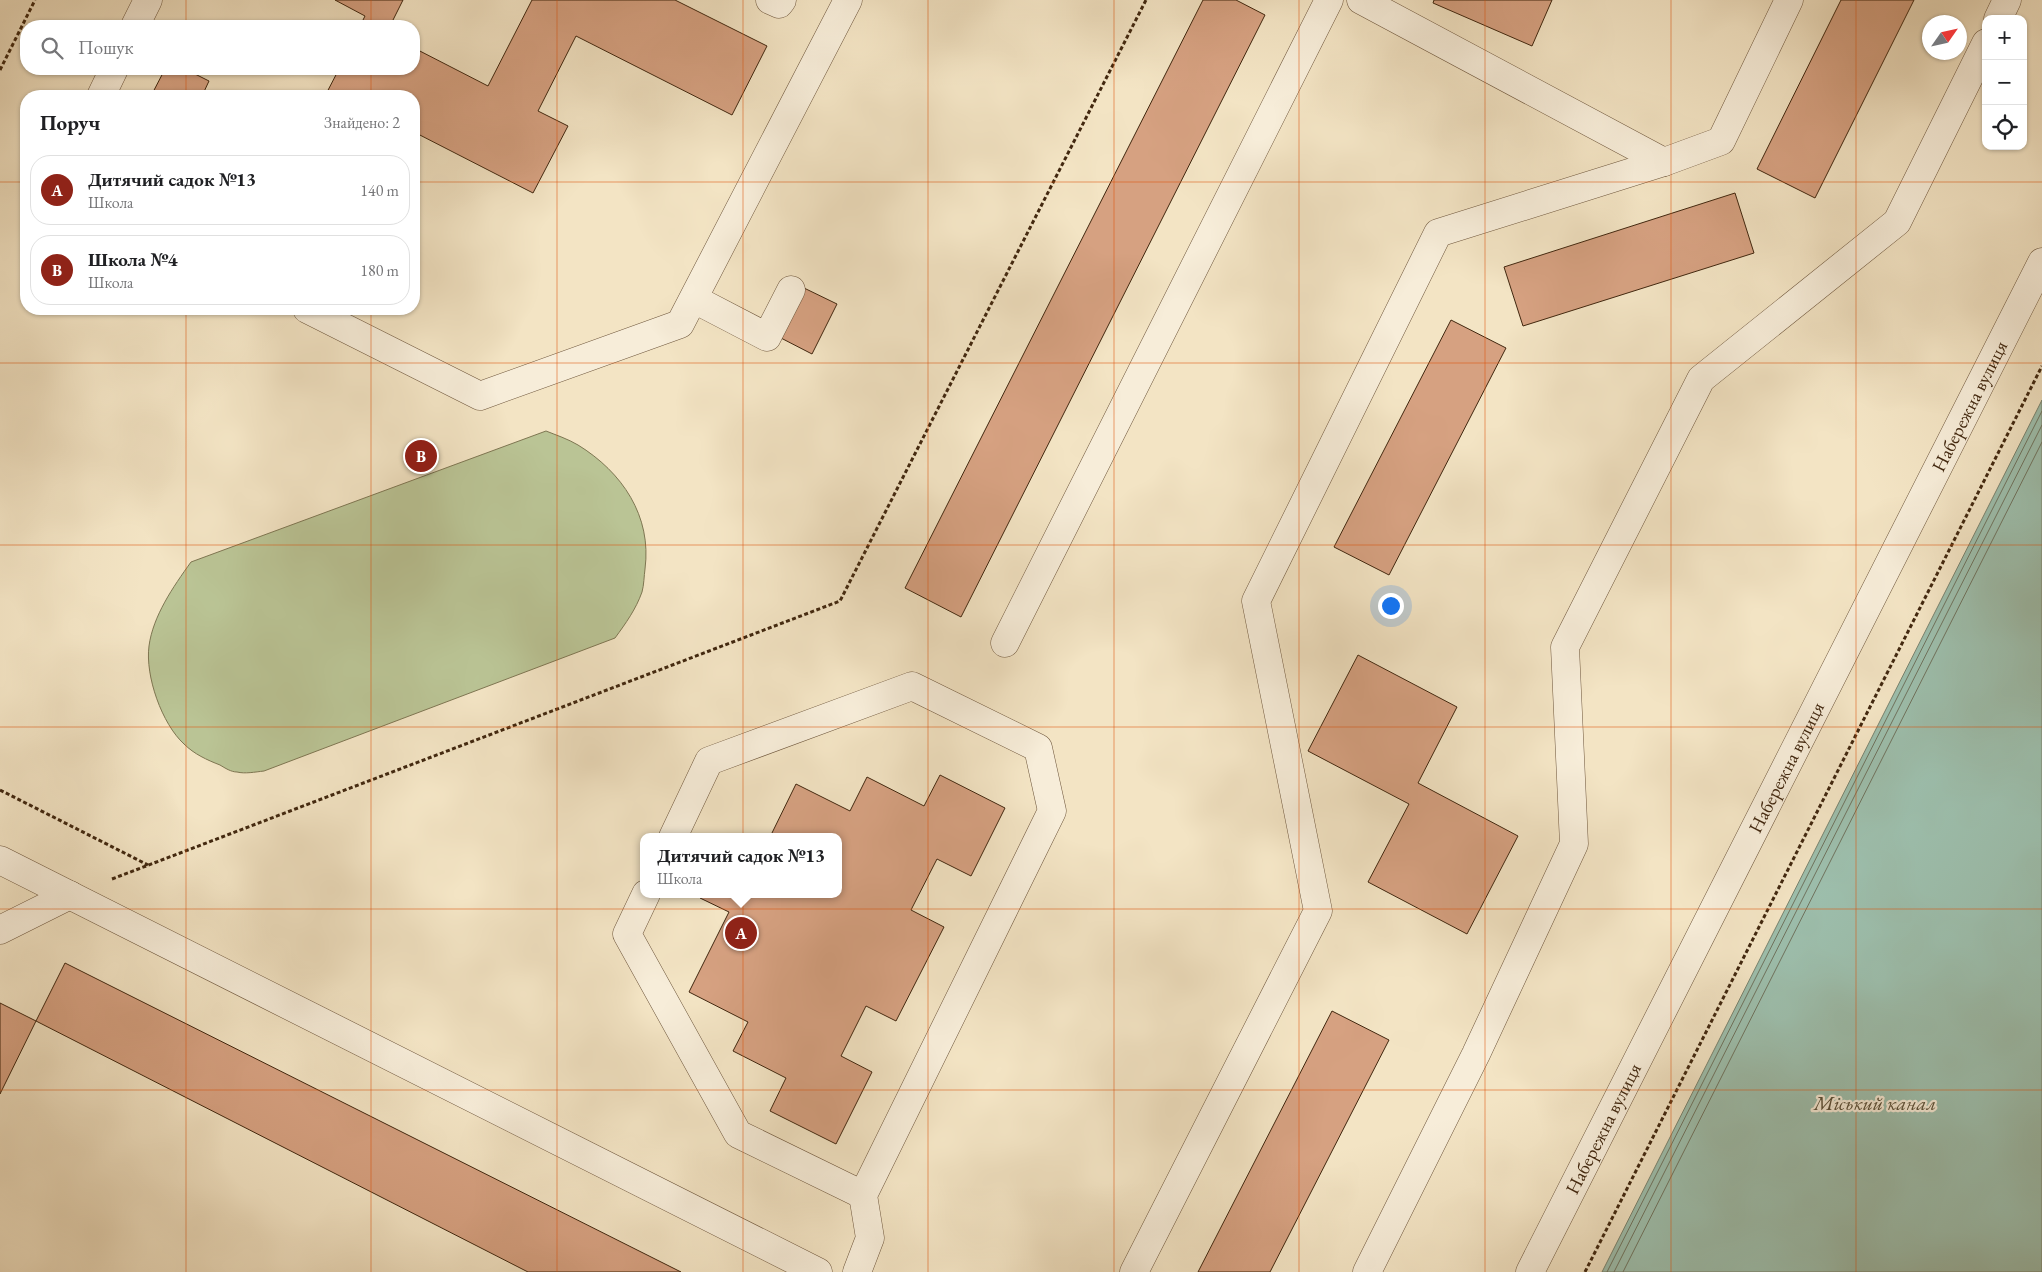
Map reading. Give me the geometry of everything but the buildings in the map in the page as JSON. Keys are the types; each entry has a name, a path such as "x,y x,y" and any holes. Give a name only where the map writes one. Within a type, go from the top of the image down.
{"street":[{"path":"138,20 148,0"},
{"path":"770,0 779,4 782,0"},
{"path":"319,315 480,396 680,324 848,0"},
{"path":"1005,644 1329,0"},
{"path":"1363,0 1664,162"},
{"path":"1134,1272 1318,911 1256,601 1438,233 1664,162 1721,141 1788,0"},
{"path":"2000,15 2007,0"},
{"path":"1367,1272 1476,1054 1574,844 1565,647 1701,380 1897,222 1982,52"},
{"path":"104,90 111,75"},
{"name":"Набережна вулиця","path":"1530,1272 2042,262"},
{"path":"694,299 767,337 791,290"},
{"path":"675,833 709,762 912,686 1038,748 1052,810 863,1195 870,1238 857,1272"},
{"path":"0,860 818,1272"},
{"path":"0,930 70,895"},
{"path":"644,898 627,934 738,1134 863,1195"}],"path":[{"path":"25,20 35,0"},
{"path":"70,895 840,601 1146,0"},
{"path":"0,70 20,30"},
{"path":"1585,1272 2042,366"},
{"path":"0,790 149,865"}],"shaded area":[{"path":"546,431 578,445 608,468 631,497 644,531 646,550 643,589 634,610 615,638 264,771 243,773 230,771 196,754 176,735 162,712 157,699 148,658 149,646 159,613 191,562"}],"water":[{"name":"Міський канал","path":"2042,400 2042,1272 1602,1272"}],"place":[{"name":"Школа №4","path":"421,456"},
{"name":"Дитячий садок №13","path":"741,933"}]}
